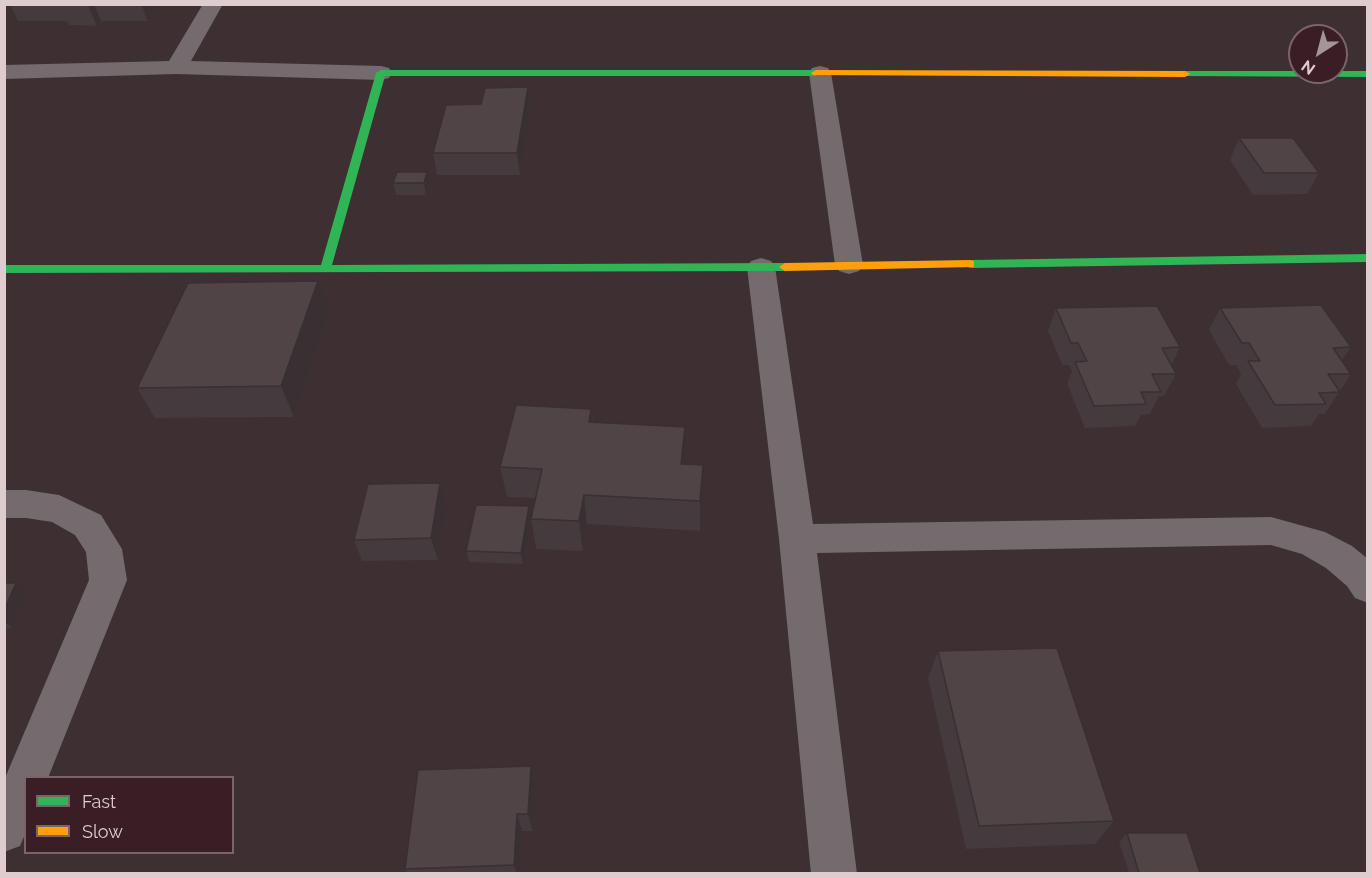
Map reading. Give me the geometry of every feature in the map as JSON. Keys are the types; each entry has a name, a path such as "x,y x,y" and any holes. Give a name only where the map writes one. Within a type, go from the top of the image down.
{"street":[{"path":"176,67 213,4"},
{"path":"4,72 176,67 381,73 1368,74"},
{"path":"325,269 381,73"},
{"path":"820,73 849,265"},
{"path":"4,269 761,267 1368,258"},
{"path":"761,267 797,539 834,873"},
{"path":"4,504 26,504 59,509 88,525 104,549 108,580 27,776"},
{"path":"797,539 1270,531 1312,542 1339,557 1360,574 1368,587"},
{"path":"4,830 24,783"}],"building":[{"path":"60,4 89,4 60,5"},
{"path":"528,87 517,153 433,153 446,105 481,104 485,88"},
{"path":"1239,138 1293,138 1319,173 1264,173"},
{"path":"397,172 427,172 424,183 393,183"},
{"path":"318,281 281,386 137,388 188,283"},
{"path":"1321,305 1351,347 1333,348 1351,374 1328,374 1340,392 1319,393 1326,404 1275,405 1248,361 1260,361 1249,343 1242,343 1220,308"},
{"path":"1157,306 1180,347 1162,348 1176,374 1152,374 1161,392 1141,392 1146,404 1094,406 1075,362 1087,361 1078,343 1071,343 1056,308"},
{"path":"516,405 591,409 589,422 685,427 681,464 703,465 700,501 584,495 579,521 531,519 542,469 500,467"},
{"path":"440,483 431,538 354,540 368,484"},
{"path":"476,505 529,506 521,553 466,551"},
{"path":"4,583 16,583 4,610"},
{"path":"1057,648 1114,821 979,826 938,651"},
{"path":"531,766 528,814 517,814 514,865 405,869 418,770"},
{"path":"1127,833 1187,833 1200,873 1139,873"}],"traffic: fast":[{"path":"325,269 381,73 816,73"},
{"path":"1185,74 1368,74"},
{"path":"970,264 1368,258"},
{"path":"4,269 785,267"}],"traffic: slow":[{"path":"816,73 1185,74"},
{"path":"785,267 970,264"}]}
